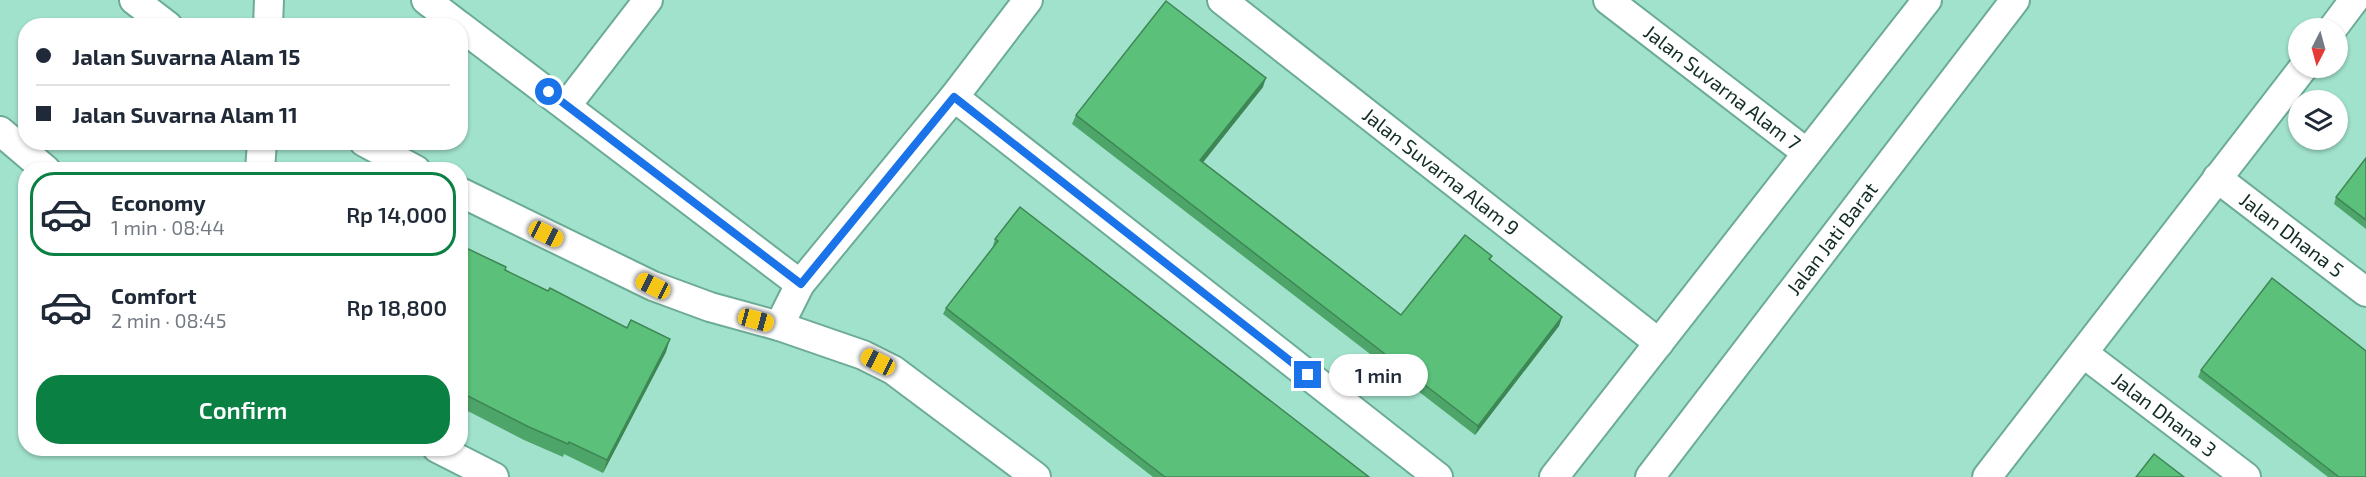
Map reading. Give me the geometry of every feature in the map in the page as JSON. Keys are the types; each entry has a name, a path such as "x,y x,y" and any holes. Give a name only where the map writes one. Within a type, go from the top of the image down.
{"street":[{"path":"134,0 158,18"},
{"path":"268,18 269,0"},
{"path":"426,0 450,18"},
{"path":"567,105 648,0"},
{"path":"779,326 801,284 954,97 1028,0"},
{"name":"Jalan Suvarna Alam 9","path":"1222,0 1659,344"},
{"name":"Jalan Suvarna Alam 7","path":"1608,0 1808,153"},
{"path":"1554,477 1927,0"},
{"name":"Jalan Jati Barat","path":"1650,477 2015,0"},
{"path":"468,32 801,284"},
{"path":"1987,477 2295,78"},
{"path":"954,97 1438,477"},
{"path":"0,131 18,146"},
{"path":"22,150 37,162"},
{"path":"379,150 401,162"},
{"name":"Jalan Dhana 5","path":"2217,178 2366,292"},
{"path":"468,196 653,286 710,307 779,326 863,355 892,370 1036,477"},
{"name":"Jalan Dhana 3","path":"2084,353 2246,477"},
{"path":"453,456 494,477"}],"building":[{"path":"1166,1 1266,78 1200,160 1401,315 1465,235 1492,256 1489,259 1562,317 1478,426 1076,115"},
{"path":"2366,158 2366,220 2336,197"},
{"path":"1020,207 1369,477 1165,477 946,308 998,241 995,239"},
{"path":"468,249 506,267 505,270 548,291 550,288 627,328 631,320 670,339 607,460 529,427 468,396"},
{"path":"2272,278 2366,351 2366,477 2339,477 2201,370"},
{"path":"2154,454 2184,477 2136,477"}],"route":[{"path":"549,92 801,284 954,97 1308,375"}]}
